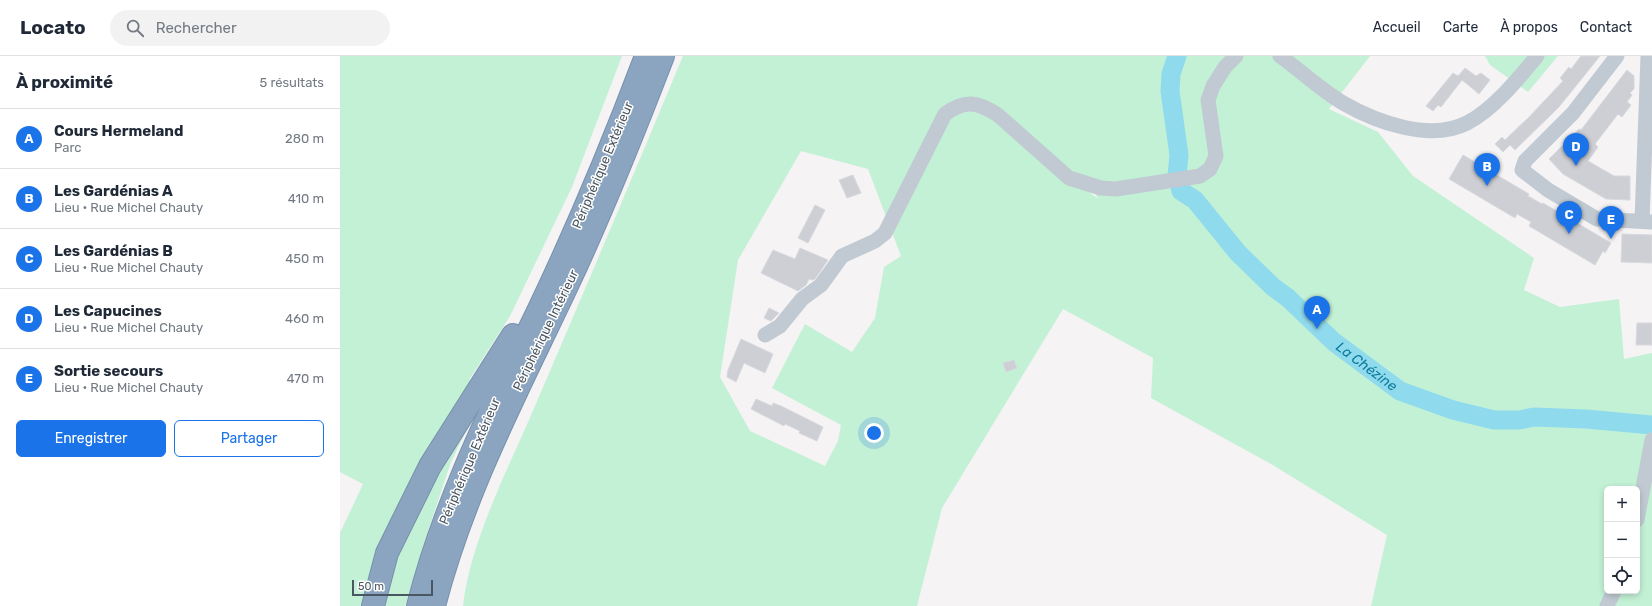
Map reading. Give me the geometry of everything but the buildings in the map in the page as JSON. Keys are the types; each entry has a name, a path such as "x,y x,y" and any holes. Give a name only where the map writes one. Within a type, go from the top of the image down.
{"highway":[{"name":"Périphérique Extérieur","path":"418,606 436,543 457,484 482,427 540,306 592,192 646,56"},
{"name":"Périphérique Intérieur","path":"434,606 456,532 484,459 597,220 663,56"},
{"path":"372,606 387,553 430,466 528,310 540,306"},
{"path":"447,606 460,549 456,532"}],"street":[{"path":"765,335 780,326 802,299 821,285 842,256 875,241 885,233 945,114 957,105 972,104 987,108 998,115 1069,178 1101,188 1116,189 1171,182 1200,176 1210,169 1216,156 1208,100 1213,86 1224,67 1236,56"},
{"path":"1280,56 1342,103 1372,117 1424,131 1439,131 1467,123 1488,108 1522,74 1537,56"},
{"path":"1618,56 1573,113 1525,161 1522,170 1548,190 1597,219 1647,222 1648,56"},
{"path":"1640,514 1646,503 1649,455 1652,440"},
{"path":"1607,606 1613,594"}],"green space":[{"path":"340,56 622,56 572,187 510,316 469,380 487,388 451,462 405,606 340,606 340,533 363,484 340,472"},
{"path":"683,56 1370,56 1329,109 1378,132 1413,176 1534,258 1524,290 1560,307 1619,299 1624,359 1652,353 1652,606 1371,606 1387,535 1271,464 1151,398 1153,358 1063,309 942,508 917,606 463,606 467,581 474,555 493,501","holes":["801,151 868,169 901,256 884,267 875,318 852,352 805,324 772,388 841,425 838,441 825,466 750,431 720,377 738,260","1086,176 1098,199 1082,186"]},
{"path":"1485,56 1558,56 1528,92 1490,65"}],"waterway":[{"name":"La Chézine","path":"1177,56 1171,74 1170,91 1179,155 1177,176 1181,191 1195,200 1238,253 1334,342 1400,391 1453,410 1494,420 1519,420 1534,417 1586,419 1652,425"}],"place":[{"name":"Les Capucines","path":"1576,166"},
{"name":"Les Gardénias A","path":"1487,186"},
{"name":"Les Gardénias B","path":"1569,234"},
{"name":"Sortie secours","path":"1611,239"},
{"name":"Cours Hermeland","path":"1317,329"}]}
